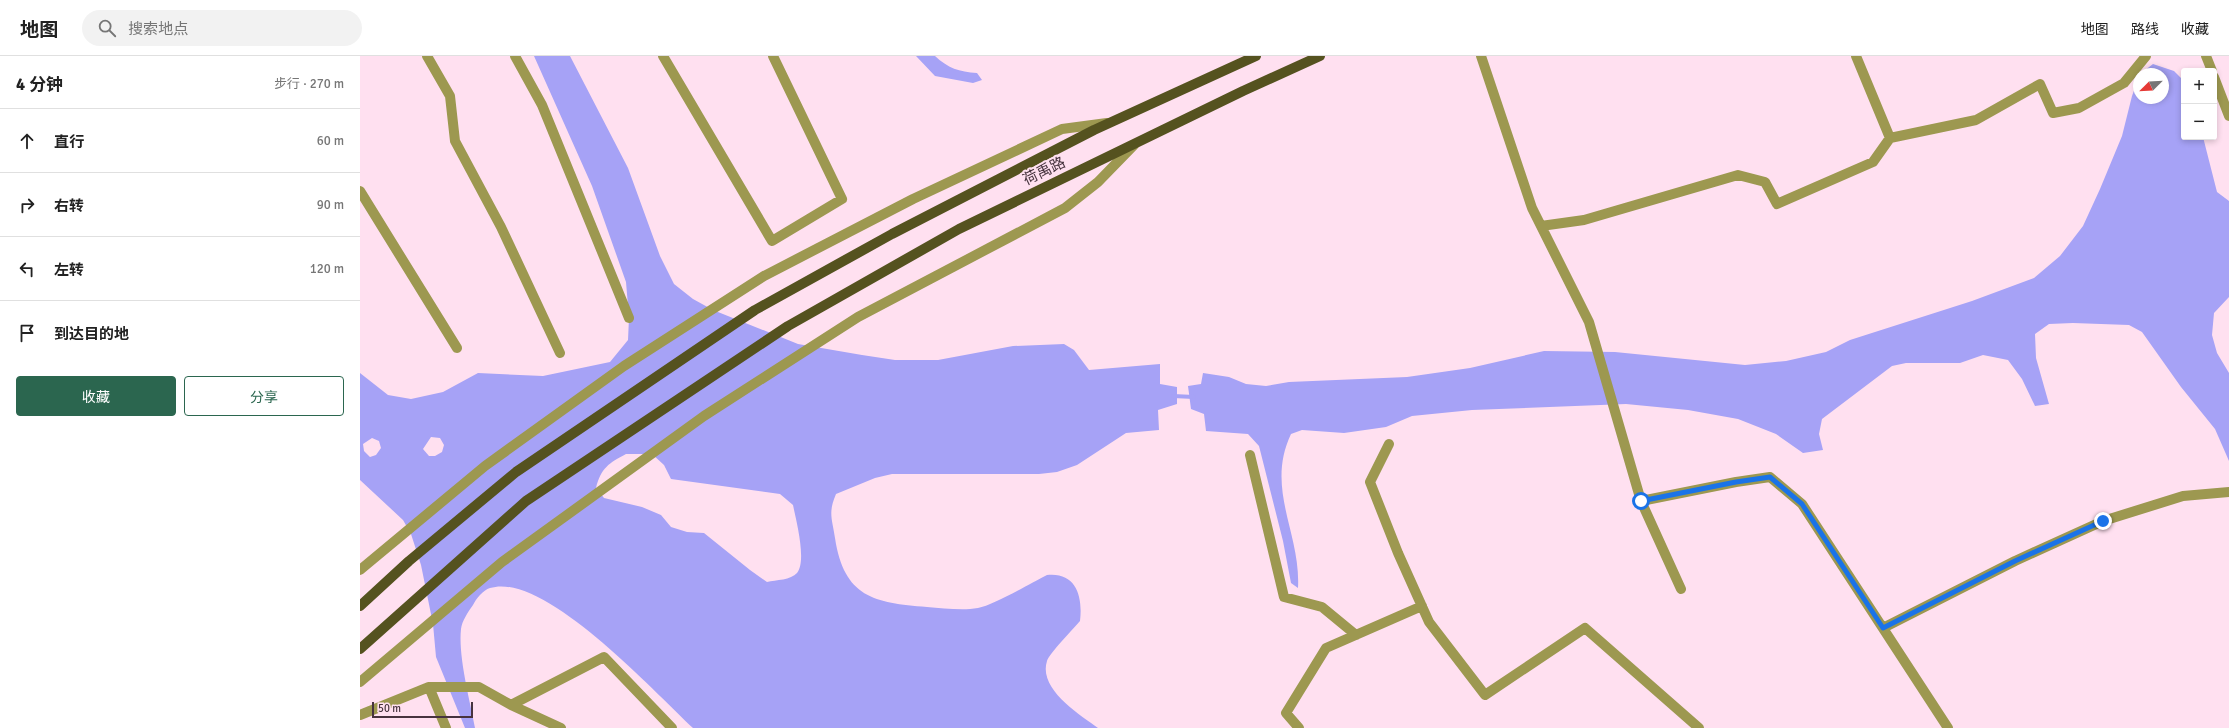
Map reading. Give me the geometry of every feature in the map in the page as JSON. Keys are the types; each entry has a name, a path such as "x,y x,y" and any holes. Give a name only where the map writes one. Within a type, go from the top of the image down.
{"main road":[{"name":"荷禹路","path":"360,606 410,561 516,472 755,310 892,234 1111,122 1256,56"},
{"name":"荷禹路","path":"360,649 526,501 788,326 959,229 1135,143 1320,56"}],"street":[{"path":"426,56 450,96 454,141 501,227 560,353"},
{"path":"515,56 542,105 629,318"},
{"path":"662,56 772,241 842,199 773,56"},
{"path":"1481,56 1532,208 1589,322 1641,501 1681,589"},
{"path":"1856,56 1890,138"},
{"path":"1541,226 1584,220 1738,175 1765,182 1776,204 1872,162 1890,138 1976,120 2040,84 2053,113 2079,108 2124,82 2146,56"},
{"path":"2206,56 2211,68"},
{"path":"2217,85 2229,116"},
{"path":"360,570 485,466 624,366 764,276 906,202 1062,128 1111,122"},
{"path":"360,682 502,562 697,421 858,317 1065,208 1098,182 1135,143"},
{"path":"360,192 457,348"},
{"path":"1389,444 1370,482 1429,622 1485,695 1585,628 1699,728"},
{"path":"1250,455 1284,597 1322,607 1356,635"},
{"path":"1641,501 1736,482 1770,477 1802,504 1948,728"},
{"path":"1883,628 2015,561 2103,521 2183,496 2229,492"},
{"path":"1299,728 1286,713 1326,648 1422,606"},
{"path":"511,705 604,657 672,728"},
{"path":"429,687 446,728"},
{"path":"360,715 429,687 469,687 479,688 511,705 561,728"}],"shaded area":[{"path":"534,56 570,56 628,168 660,256 674,284 693,299 713,310 798,344 895,360 938,360 1013,346 1064,344 1074,350 1089,370 1160,364 1160,384 1177,387 1177,404 1158,410 1159,430 1126,433 1077,465 1057,472 1039,474 892,474 875,478 836,494 831,511 839,558 846,573 854,585 864,593 877,599 908,605 952,609 972,609 993,603 1047,575 1065,577 1076,588 1079,595 1081,612 1080,621 1047,661 1046,671 1048,681 1062,700 1098,728 693,728 598,638 568,616 539,598 513,588 490,588 476,600 467,614 461,629 461,652 475,728 465,728 436,657 433,624 421,565 411,534 403,520 360,480 360,373 388,395 411,399 443,392 478,373 543,376 610,362 628,340 629,318 626,282 592,186","holes":["431,437 440,438 444,445 442,452 435,456 429,456 423,449","372,438 379,441 381,448 376,455 370,457 364,451 363,444","626,454 652,454 664,465 671,479 780,494 793,505 801,550 800,567 797,573 791,577 767,582 704,533 687,532 671,527 661,515 642,507 604,498 596,488 598,481 606,467"]},
{"path":"916,56 935,56 954,69 977,73 982,80 973,83 935,76"},
{"path":"2153,64 2165,68 2148,68"},
{"path":"2169,69 2174,71 2181,78 2181,140 2204,140 2217,192 2229,201 2229,297 2214,313 2212,335 2217,353 2229,373 2229,461 2215,429 2181,387 2142,332 2129,325 2073,323 2049,324 2035,334 2036,358 2049,404 2035,406 2022,379 2008,360 1983,355 1960,363 1906,363 1892,366 1822,419 1819,434 1823,450 1803,453 1776,434 1738,419 1688,410 1626,404 1472,410 1412,416 1386,427 1344,433 1302,430 1291,434 1284,454 1282,474 1286,511 1295,548 1298,588 1291,583 1283,541 1259,446 1248,434 1206,431 1204,414 1191,409 1188,386 1201,384 1203,373 1229,377 1246,384 1266,386 1289,382 1407,377 1470,368 1544,351 1615,352 1745,365 1786,361 1826,352 1850,340 1972,301 2034,278 2060,256 2083,226 2122,136 2133,93 2133,104 2169,104"}],"waterway":[{"path":"1173,396 1194,397"}],"route":[{"path":"1641,501 1736,482 1770,477 1802,504 1883,628 2015,561 2103,521"}]}
